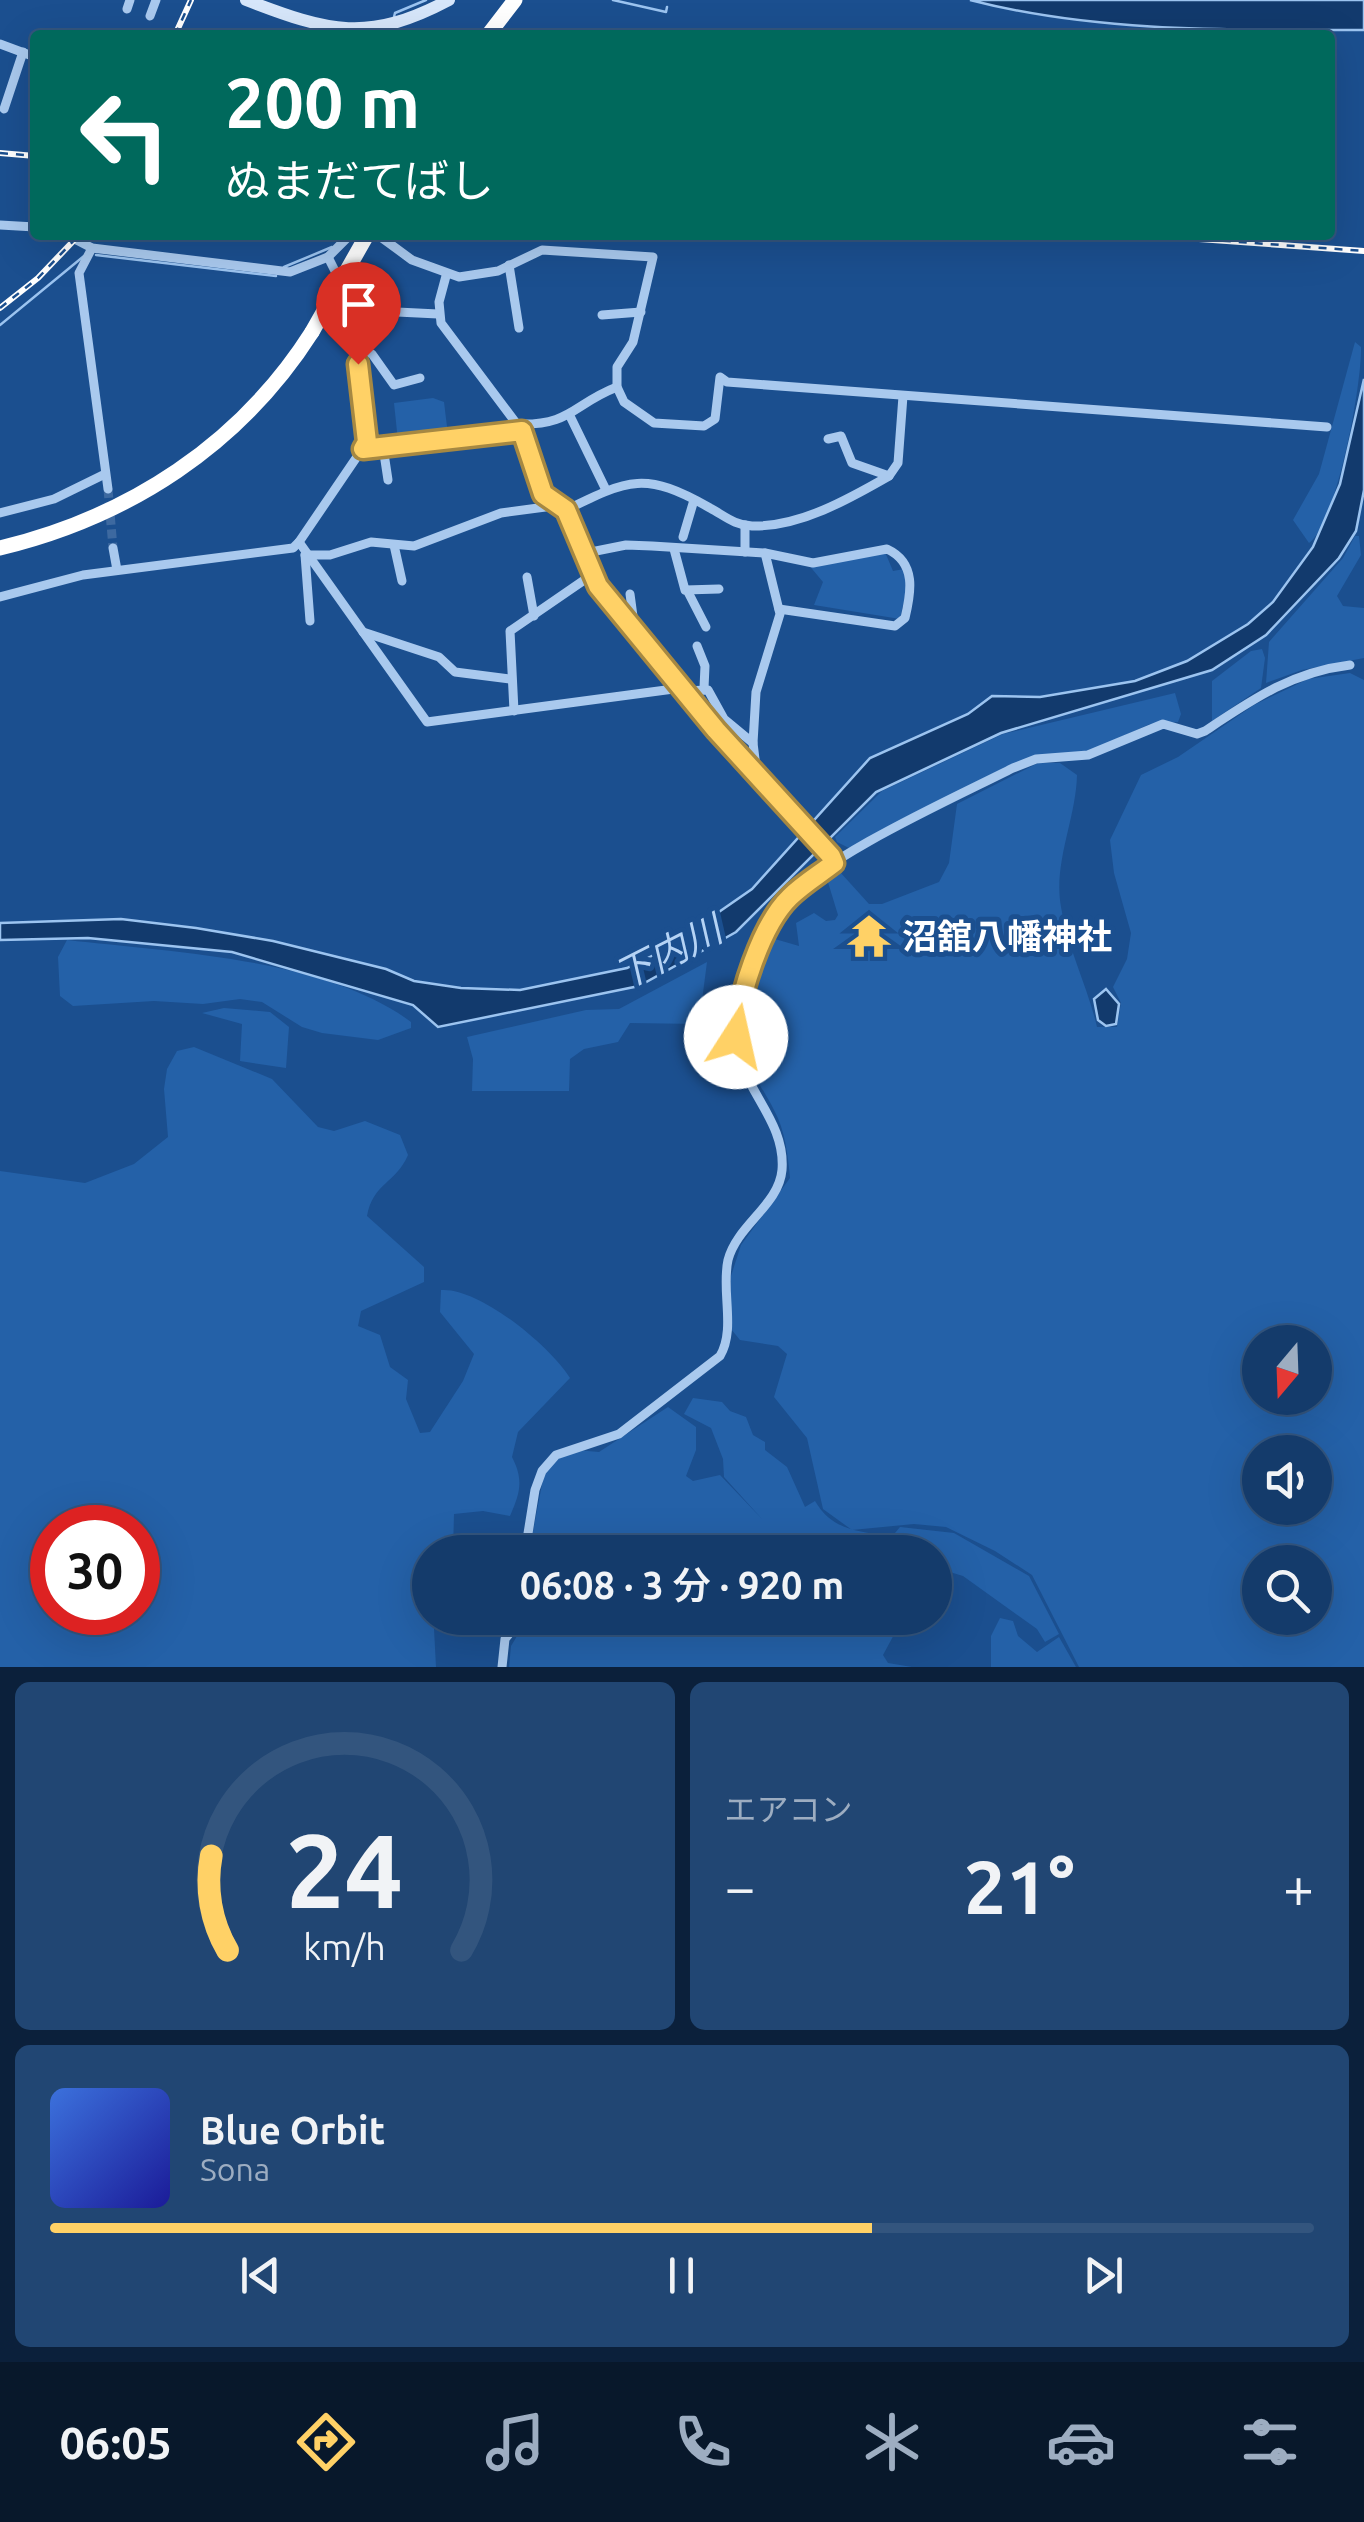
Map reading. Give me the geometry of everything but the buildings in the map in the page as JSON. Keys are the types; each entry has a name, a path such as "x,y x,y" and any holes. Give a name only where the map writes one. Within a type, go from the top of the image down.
{"highway":[{"path":"492,30 515,0"},
{"path":"0,548 100,514 207,451 280,376 312,332 364,240"}],"street":[{"path":"150,16 156,0"},
{"path":"246,0 311,23 368,30"},
{"path":"388,30 449,0"},
{"path":"0,44 30,54"},
{"path":"4,110 23,52"},
{"path":"0,225 30,228"},
{"path":"77,240 92,248 281,272 328,257 345,240"},
{"path":"385,240 412,260 446,276 481,276 542,250 653,257 633,342 617,367 617,387 624,402 654,422 704,426 718,412 720,377 727,382 1328,427"},
{"path":"92,248 79,273 103,476 108,488"},
{"path":"0,596 117,570 294,548 367,442 350,301 328,257"},
{"path":"509,266 520,328"},
{"path":"446,276 438,314 519,428 543,494 561,508 593,574 682,690 833,859"},
{"path":"397,312 438,314"},
{"path":"602,315 641,312"},
{"path":"356,348 375,356 394,384 420,378"},
{"path":"363,449 548,424 570,416 596,396 617,387"},
{"path":"304,555 330,555 371,542 414,546 501,513 561,508 642,480 694,500 729,522 745,524 804,517 889,476 898,463 902,396"},
{"path":"570,416 606,490"},
{"path":"828,439 841,436 852,463 889,476"},
{"path":"383,447 388,480"},
{"path":"0,513 54,499 103,476"},
{"path":"683,537 694,500"},
{"path":"744,552 745,524"},
{"path":"299,542 304,555 310,620"},
{"path":"394,545 402,581"},
{"path":"586,553 626,545 766,553 813,562 887,549 895,553 911,580 905,618 895,626 780,610"},
{"path":"113,548 117,570"},
{"path":"674,550 682,586 706,627"},
{"path":"758,778 753,743 756,692 780,610 766,553"},
{"path":"304,555 428,722 704,688"},
{"path":"514,711 510,631 593,574"},
{"path":"527,577 534,616"},
{"path":"688,592 719,589"},
{"path":"630,594 636,634"},
{"path":"363,632 439,657 455,672 510,679"},
{"path":"697,646 705,666 704,688 724,719 753,743"},
{"path":"528,1535 535,1490 542,1471 556,1455 618,1434 720,1356 726,1346 724,1299 728,1258 735,1241 773,1194 782,1174 781,1148 770,1112 738,1054 738,1004 777,913 792,895 833,859 1013,768 1036,759 1088,755 1163,724 1197,734 1205,732 1268,688 1297,676 1350,665"},
{"path":"792,895 847,860"},
{"path":"502,1667 508,1635"}],"shaded area":[{"path":"1355,342 1361,347 1360,365 1346,451 1329,509 1309,543 1293,520 1319,474"},
{"path":"433,398 444,402 448,435 398,441 394,403"},
{"path":"1355,536 1359,536 1361,555 1337,596 1343,606 1364,608 1364,658 1302,670 1266,683 1269,642 1343,558"},
{"path":"885,552 893,571 904,569 908,582 900,619 814,605 823,582 808,564"},
{"path":"1262,649 1265,658 1261,688 1212,721 1212,681 1251,651"},
{"path":"1350,673 1364,680 1364,1667 1079,1667 1032,1575 995,1551 946,1527 914,1524 852,1530 823,1509 807,1438 774,1397 787,1354 778,1346 740,1340 731,1329 731,1276 741,1245 790,1178 781,1126 744,1055 740,1017 769,944 775,939 799,946 796,923 814,913 826,921 835,920 838,915 827,879 840,872 869,904 882,904 939,882 949,863 957,804 1038,763 1060,763 1077,775 1060,874 1064,922 1097,1027 1117,1027 1121,1003 1113,987 1127,959 1131,933 1114,873 1110,840 1141,775 1178,757 1254,705 1308,679"},
{"path":"1175,693 1181,714 1178,722 1150,724 1088,752 1036,756 853,850 837,842 835,837 882,791 1003,734"},
{"path":"67,940 199,954 292,971 376,1001 411,1022 411,1028 378,1040 322,1033 302,1027 262,1002 240,999 203,1004 154,1001 73,1006 60,996 58,957"},
{"path":"707,962 699,1024 630,1023 618,1042 584,1049 570,1059 569,1091 472,1091 473,1059 467,1037 586,1010 619,1009"},
{"path":"224,1008 270,1012 289,1027 286,1068 240,1061 242,1024 202,1013"},
{"path":"194,1047 272,1079 318,1127 334,1131 365,1121 400,1135 408,1155 374,1196 367,1216 424,1267 424,1282 361,1311 358,1326 380,1335 390,1367 408,1380 406,1399 420,1433 430,1432 463,1381 474,1354 440,1312 441,1290 457,1292 493,1308 547,1350 570,1378 518,1432 512,1457 519,1486 510,1516 483,1511 454,1514 453,1535 412,1535 412,1635 434,1635 436,1667 0,1667 0,1171 85,1183 134,1164 168,1137 164,1089 167,1069 177,1051"},
{"path":"693,1398 722,1402 730,1411 746,1417 753,1435 765,1442 765,1450 787,1467 805,1507 815,1501 837,1524 882,1535 532,1535 544,1474 558,1459 576,1450 599,1452 668,1407 696,1427 696,1450 686,1476 693,1481 720,1475 762,1519 724,1477 723,1459 711,1428 684,1414"},
{"path":"900,1527 954,1533 1029,1576 1059,1634 1045,1642 1037,1629 963,1576 952,1573 952,1535 895,1533"},
{"path":"1000,1618 1013,1621 1018,1636 1037,1652 1059,1637 1076,1667 991,1667 991,1636"},
{"path":"518,1635 894,1635 883,1655 888,1663 912,1667 509,1667 511,1646"}],"water":[{"path":"970,0 1364,0 1364,30 1116,24 1018,11"},
{"name":"下内川","path":"1364,379 1364,490 1356,531 1339,558 1266,635 1212,670 1001,733 876,792 736,932 639,986 438,1027 413,1005 232,952 88,938 0,940 0,923 121,919 273,941 386,969 414,981 461,988 520,990 627,968 664,950 752,889 870,758 968,714 992,696 1040,697 1135,681 1187,661 1248,624 1273,602 1313,547 1340,484"},
{"path":"1106,989 1119,1004 1116,1024 1106,1026 1098,1020 1094,999"}],"waterway":[{"path":"394,17 395,13 426,0"},
{"path":"613,0 666,12 667,7"},
{"path":"284,267 332,247"},
{"path":"96,255 276,276"},
{"path":"0,325 84,256"}],"tunnel":[{"path":"108,489 113,548"}],"railway":[{"path":"177,30 191,0"},
{"path":"0,153 30,156"},
{"path":"0,308 38,278 74,240"},
{"path":"1212,240 1364,251"}],"place":[{"name":"沼舘八幡神社","path":"869,936"}],"route":[{"path":"358,364 367,442 363,449 522,431 535,459 543,494 566,510 598,586 716,730 831,856 834,863 792,895 777,913 738,1004 736,1037"}]}
